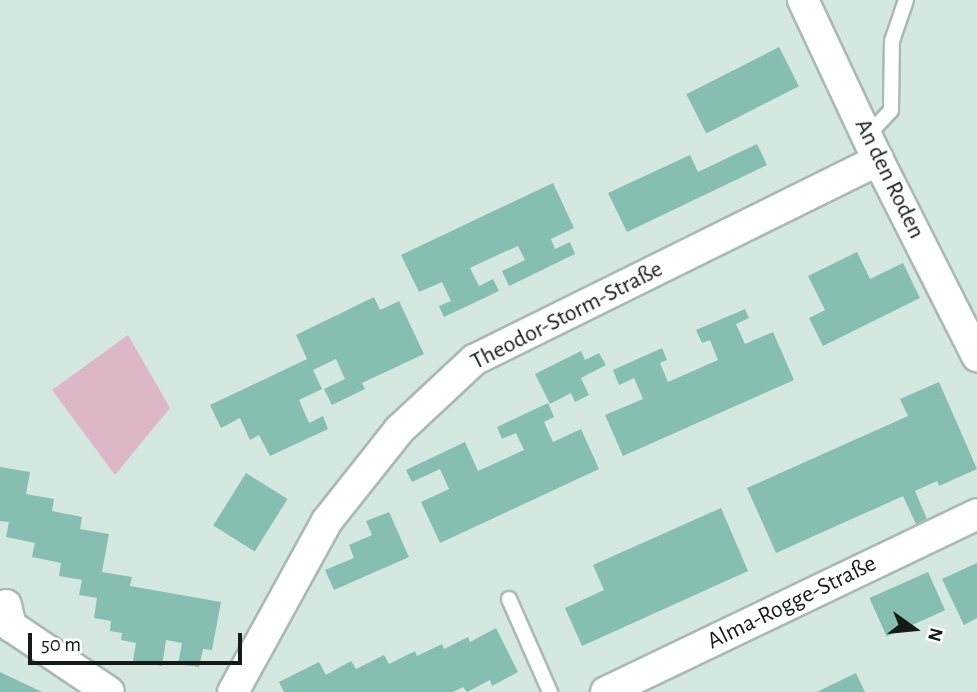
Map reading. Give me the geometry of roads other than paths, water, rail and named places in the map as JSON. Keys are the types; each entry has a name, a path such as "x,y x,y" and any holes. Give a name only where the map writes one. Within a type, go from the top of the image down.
{"street":[{"name":"An den Roden","path":"803,0 873,148 970,323 977,356"},
{"name":"Theodor-Storm-Straße","path":"233,692 327,521 399,430 474,360 873,148"},
{"name":"Alma-Rogge-Straße","path":"607,692 977,514"},
{"path":"6,605 11,626 109,692"}],"lane":[{"path":"873,148 891,110 892,41 906,0"},
{"path":"509,599 551,692"}]}
